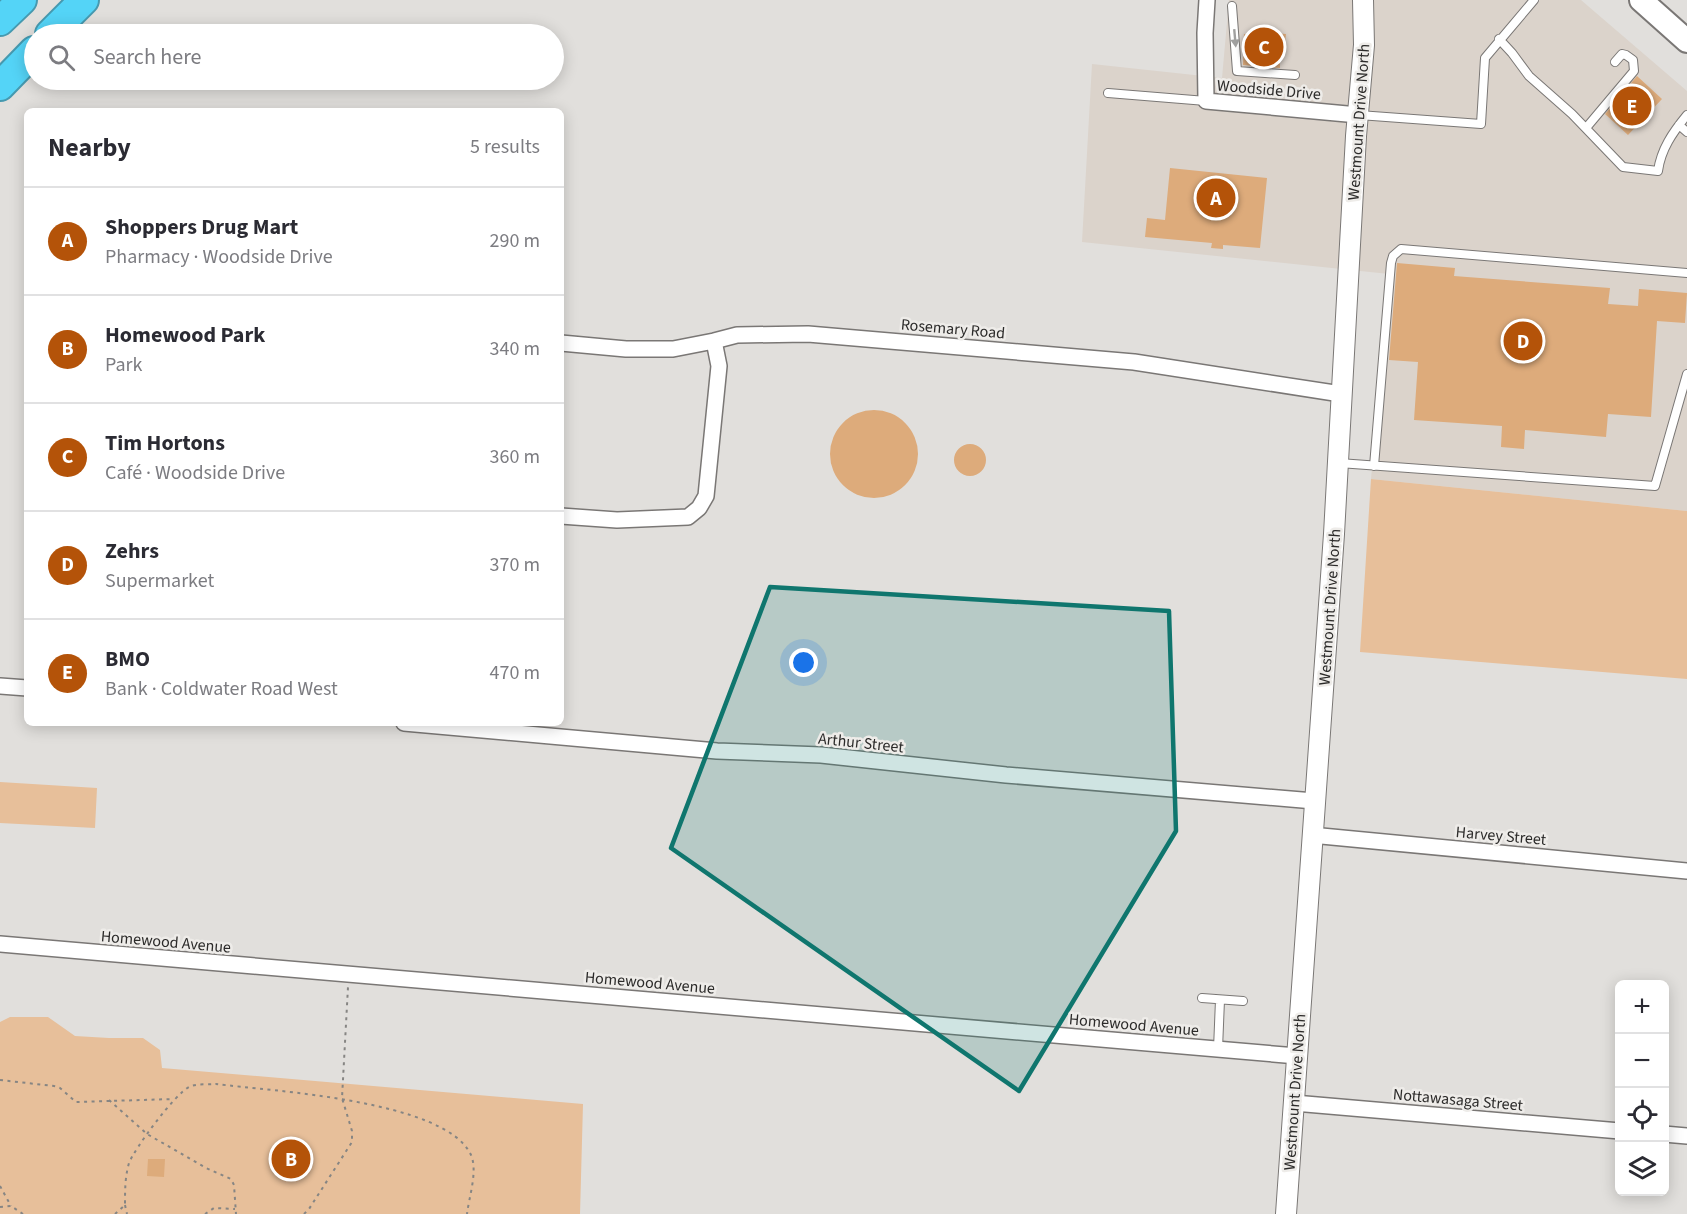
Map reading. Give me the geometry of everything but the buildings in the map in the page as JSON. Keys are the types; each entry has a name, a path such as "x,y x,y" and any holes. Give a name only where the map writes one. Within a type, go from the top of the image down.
{"highway":[{"path":"0,21 22,0"},
{"path":"60,24 84,0"},
{"path":"0,86 24,61"}],"main road":[{"path":"1641,0 1687,41"}],"street":[{"name":"Woodside Drive","path":"1207,0 1206,101 1358,115"},
{"name":"Westmount Drive North","path":"1286,1214 1338,463 1364,45 1363,0"},
{"name":"Rosemary Road","path":"564,343 626,349 674,349 736,334 819,335 1134,362 1341,394"},
{"path":"564,516 617,520 688,517 699,508 706,496 718,378 719,366 714,341"},
{"path":"0,686 24,688"},
{"name":"Arthur Street","path":"438,726 717,751 821,755 1006,775 1314,801"},
{"name":"Harvey Street","path":"1311,835 1687,871"},
{"name":"Homewood Avenue","path":"0,944 1297,1056"},
{"name":"Nottawasaga Street","path":"1294,1103 1615,1131"},
{"path":"1669,1134 1687,1136"}],"lane":[{"path":"1358,115 1481,124 1485,58 1534,0"},
{"path":"1232,6 1238,71 1295,75"},
{"path":"1499,39 1529,76 1586,128 1623,167 1658,171 1659,160 1665,145 1687,115"},
{"path":"1586,128 1634,71 1634,60 1626,55 1622,54 1615,62"},
{"path":"1108,93 1206,101"},
{"path":"1679,124 1687,132"},
{"path":"1374,466 1391,263 1397,251 1401,249 1687,273"},
{"path":"1338,463 1655,486 1687,374"},
{"path":"1202,998 1243,1001"},
{"path":"1218,1049 1220,1000"}],"path":[{"path":"304,1214 352,1142 352,1131 342,1098 349,975"},
{"path":"0,1080 54,1086 60,1088 76,1102 176,1099"},
{"path":"127,1214 125,1180 130,1161 147,1134 176,1099 190,1087 216,1084 342,1098 420,1117 457,1139 471,1155 473,1169 467,1214"},
{"path":"109,1100 147,1134 206,1168 231,1179 234,1185 236,1214"},
{"path":"0,1186 11,1206 23,1214"},
{"path":"115,1214 125,1204"},
{"path":"0,1207 11,1206"},
{"path":"205,1214 214,1208 235,1209"}],"highlighted area":[{"path":"770,587 1169,611 1176,831 1019,1091 671,848"}],"shaded area":[{"path":"1229,0 1581,0 1687,91 1687,511 1371,479 1389,274 1082,242 1092,64 1222,78"},
{"path":"1371,479 1687,511 1687,679 1360,652"},
{"path":"0,782 97,788 95,828 0,823"},
{"path":"10,1017 48,1017 75,1036 143,1038 160,1050 162,1068 583,1104 580,1214 0,1214 0,1022"}],"place":[{"name":"Tim Hortons","path":"1264,47"},
{"name":"BMO","path":"1632,106"},
{"name":"Shoppers Drug Mart","path":"1216,198"},
{"name":"Zehrs","path":"1523,341"},
{"name":"Homewood Park","path":"291,1159"}]}
